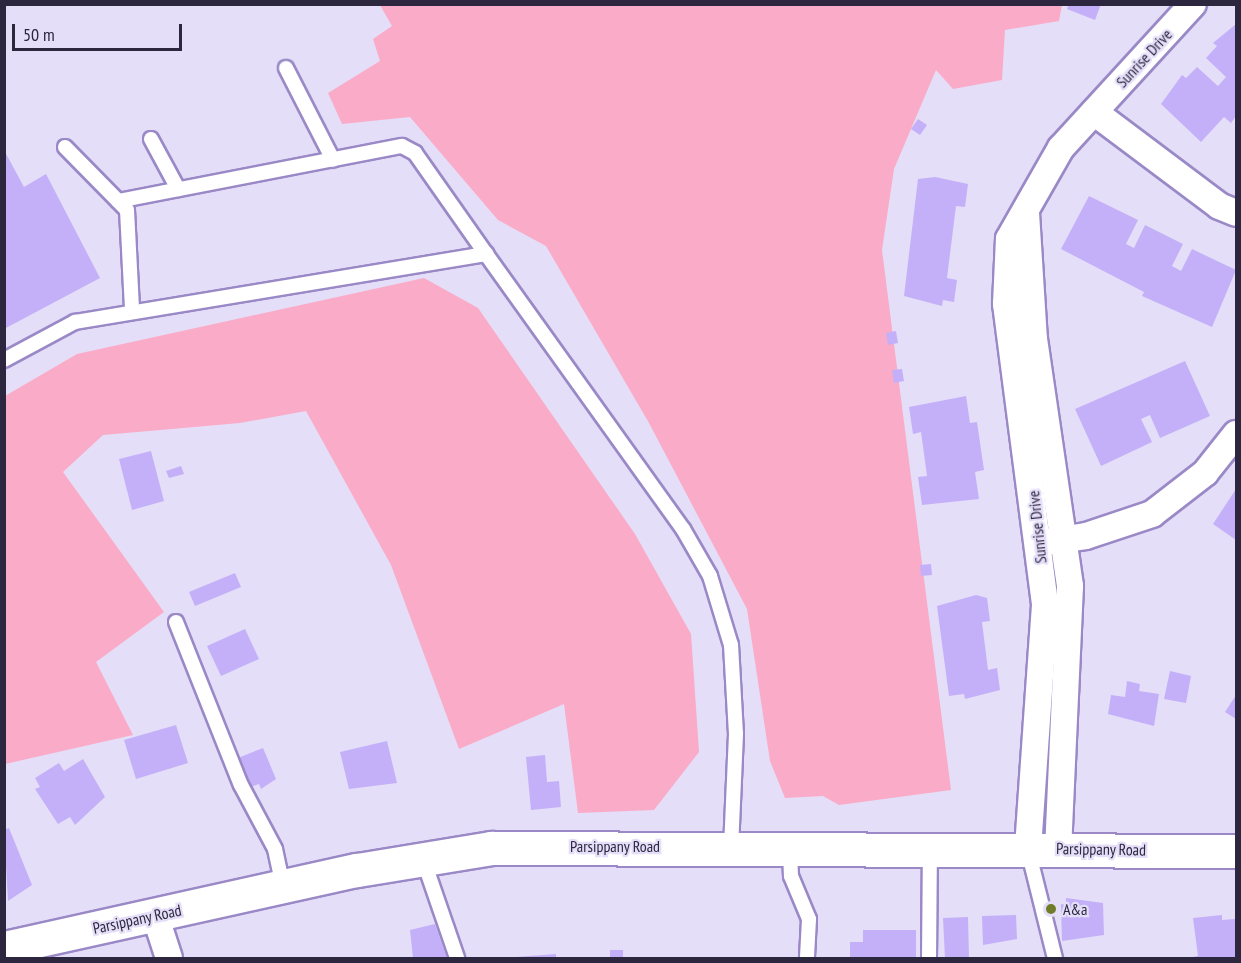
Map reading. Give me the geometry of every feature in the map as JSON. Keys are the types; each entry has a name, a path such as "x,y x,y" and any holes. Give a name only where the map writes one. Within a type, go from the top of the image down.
{"main road":[{"name":"Parsippany Road","path":"4,948 422,856 491,848 930,847 1236,851"}],"street":[{"name":"Sunrise Drive","path":"1043,848 1071,627 1051,541 1022,341 1026,213 1043,175 1094,112 1193,4"},
{"path":"1094,112 1211,201 1236,213"},
{"path":"1051,541 1152,514 1205,473 1236,434"},
{"path":"155,915 169,958"}],"lane":[{"path":"286,68 333,160"},
{"path":"151,139 178,189"},
{"path":"118,201 402,146 415,153 683,529 710,576 731,645 736,734 731,847"},
{"path":"65,147 127,210 132,310"},
{"path":"4,360 75,322 132,310 486,254"},
{"path":"176,622 241,785 275,849 283,886"},
{"path":"790,847 791,876 809,919 807,958"},
{"path":"928,958 930,847"},
{"path":"1043,848 1055,958"},
{"path":"422,856 457,958"}],"shaded area":[{"path":"380,5 1062,5 1059,21 1005,30 1002,80 953,89 936,70 894,169 882,250 951,790 839,805 823,796 785,798 770,761 747,609 649,423 546,246 498,220 410,117 342,124 328,93 380,61 373,39 392,26"},
{"path":"424,278 478,308 635,534 691,634 699,752 654,810 578,813 564,704 459,749 391,565 306,411 240,423 103,435 63,472 164,612 96,662 133,735 5,764 5,396 77,354"}],"building":[{"path":"1069,4 1101,4 1095,20 1067,9"},
{"path":"1236,24 1236,116 1231,123 1224,117 1201,142 1161,104 1182,75 1186,78 1197,67 1218,86 1226,77 1206,58 1217,46 1213,43"},
{"path":"918,119 927,125 920,135 911,129"},
{"path":"4,150 24,187 46,174 100,278 4,329"},
{"path":"935,177 968,184 965,207 956,206 947,278 957,280 954,302 943,300 942,306 904,296 918,179"},
{"path":"1089,196 1138,220 1126,244 1134,248 1145,225 1183,244 1172,266 1181,271 1192,249 1236,270 1212,327 1142,296 1144,292 1061,249"},
{"path":"896,331 898,343 888,345 886,333"},
{"path":"1185,361 1210,416 1160,438 1150,415 1141,419 1152,442 1101,466 1075,409"},
{"path":"902,369 904,381 894,383 892,370"},
{"path":"966,396 970,423 977,422 984,470 975,472 979,499 922,505 918,477 927,476 921,432 913,434 909,407"},
{"path":"151,451 164,501 132,510 119,459"},
{"path":"181,466 184,474 169,478 166,471"},
{"path":"1236,489 1236,540 1213,524"},
{"path":"931,564 932,575 921,576 920,565"},
{"path":"235,573 241,587 195,606 189,592"},
{"path":"976,595 987,598 990,621 982,622 988,670 997,668 1000,690 965,699 964,694 949,696 937,606"},
{"path":"245,629 259,659 221,676 207,646"},
{"path":"1170,671 1191,676 1186,703 1164,699"},
{"path":"1127,681 1140,684 1139,691 1159,694 1154,726 1108,714 1111,695 1125,697"},
{"path":"1236,695 1236,719 1225,712"},
{"path":"176,725 188,763 136,779 124,740"},
{"path":"387,741 397,783 349,789 340,752"},
{"path":"263,748 276,779 261,789 259,784 245,789 233,760"},
{"path":"545,755 547,782 559,781 561,807 531,810 526,757"},
{"path":"83,759 105,797 75,825 70,817 58,824 35,789 40,787 35,778 59,763 64,771"},
{"path":"9,828 32,885 8,901 4,830"},
{"path":"1066,898 1103,903 1104,935 1062,941 1061,904 1066,905"},
{"path":"1016,915 1017,939 983,945 982,916"},
{"path":"1222,915 1222,920 1235,919 1236,958 1188,958 1198,956 1193,918"},
{"path":"968,917 969,958 945,958 943,918"},
{"path":"435,924 447,958 413,958 410,930"},
{"path":"863,930 916,930 916,958 850,958 850,942 863,942"},
{"path":"610,950 623,950 623,958 610,958"},
{"path":"556,954 556,958 516,958 516,957"}],"place":[{"name":"A&a","path":"1051,909"}]}
